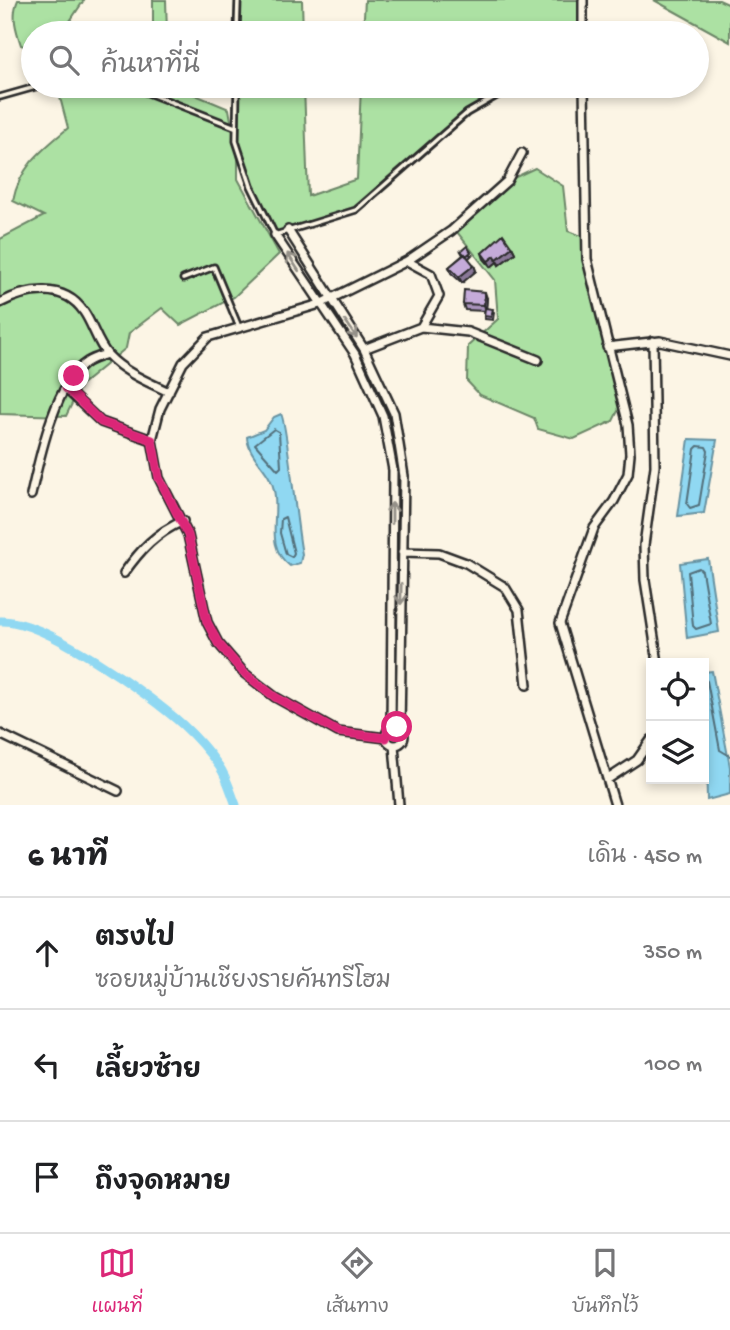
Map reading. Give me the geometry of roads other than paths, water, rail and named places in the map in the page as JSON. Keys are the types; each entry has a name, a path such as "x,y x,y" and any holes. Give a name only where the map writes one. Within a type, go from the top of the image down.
{"street":[{"path":"583,0 583,21"},
{"path":"584,98 587,259 628,425 628,474 614,501 594,528 560,623 615,805"},
{"path":"399,805 394,745 386,738 338,732 275,697 244,673 218,643 207,622 183,521 159,478 152,440 160,409 183,363 208,337 320,304 407,261 451,231 508,181 522,153"},
{"path":"288,230 365,349 394,413 404,476 391,728 386,738"},
{"path":"275,235 355,354 383,416 392,477 396,638 400,729 403,739 394,745"},
{"path":"407,261 431,274 438,288 439,296 421,327"},
{"path":"0,303 30,290 54,292 71,299 83,309 107,354 130,373 169,393"},
{"path":"365,349 421,327 468,332 538,360"},
{"path":"607,347 653,341 730,356"},
{"path":"653,341 655,466 644,545 645,580 657,658"},
{"path":"31,495 48,425 66,388 85,363 107,354"},
{"path":"66,388 101,422 152,440"},
{"path":"124,573 143,546 165,529 183,521"},
{"path":"402,552 439,552 466,562 505,587 519,610 527,685"},
{"path":"391,728 400,729"},
{"path":"0,734 118,791"},
{"path":"608,779 637,760 646,747"}],"lane":[{"path":"237,21 238,0"},
{"path":"0,97 21,91"},
{"path":"160,98 236,128"},
{"path":"237,98 236,141 251,186 275,235 356,210 467,113 493,98"},
{"path":"183,279 215,267 239,328"},
{"path":"355,354 365,349"},
{"path":"383,416 394,413"},
{"path":"392,477 404,476"}],"water":[{"path":"281,414 302,554 300,563 290,566 282,558 275,540 275,500 272,483 251,451 247,437 264,430 274,417"},
{"path":"689,439 717,440 704,513 678,516"},
{"path":"708,559 719,632 687,638 680,563"},
{"path":"709,671 712,671 730,767 730,794 707,800 707,784 709,784"}],"waterway":[{"path":"0,621 19,623 68,645 147,696 193,734 224,775 236,805"}]}
